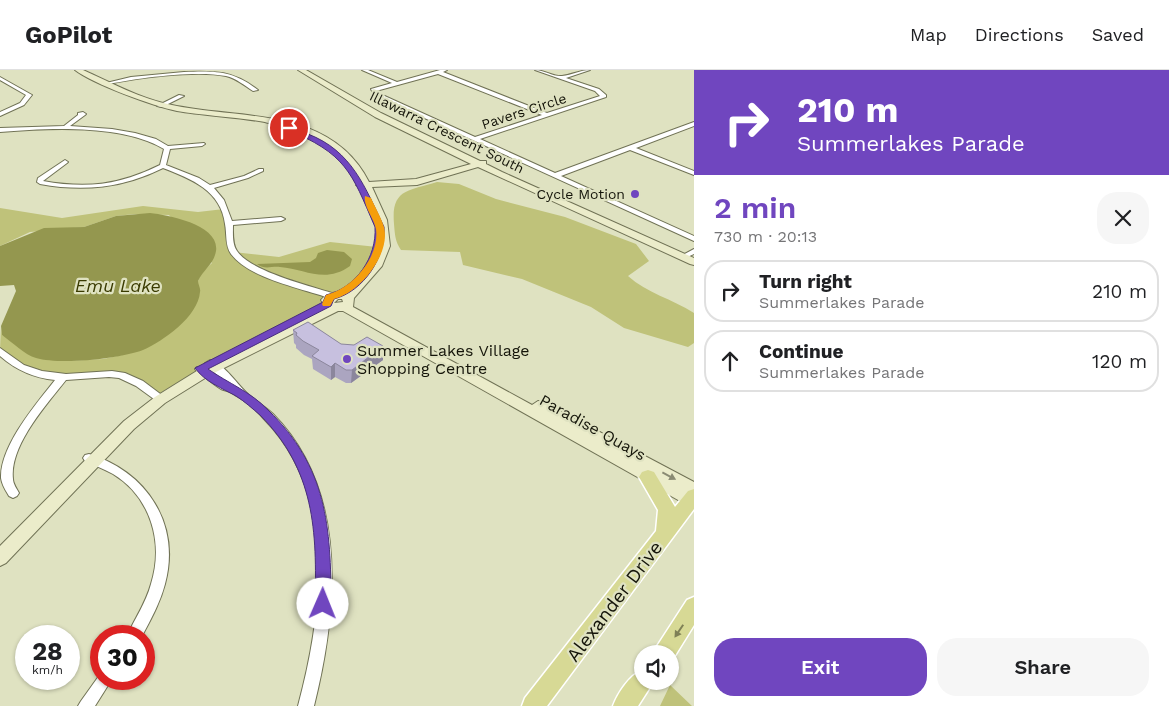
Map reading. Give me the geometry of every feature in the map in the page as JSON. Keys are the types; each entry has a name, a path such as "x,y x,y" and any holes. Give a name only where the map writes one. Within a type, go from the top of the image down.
{"main road":[{"path":"648,477 667,510 665,534"},
{"name":"Alexander Drive","path":"533,706 693,497"},
{"path":"669,645 694,608"},
{"path":"624,706 636,690"}],"street":[{"path":"0,546 159,397 208,368 338,301 364,275 375,258 379,244 378,220 365,187 350,167 325,144 298,131 269,121 161,106 73,70"},
{"path":"78,70 106,83 133,76 203,71 229,75 255,90"},
{"name":"Illawarra Crescent South","path":"301,70 378,115 691,258"},
{"name":"Illawarra Crescent South","path":"306,70 313,76 370,108 480,163"},
{"path":"364,70 395,83"},
{"name":"Pavers Circle","path":"445,70 373,90 376,94 474,139 604,96 597,90 537,70"},
{"path":"560,78 588,70"},
{"path":"438,72 548,116"},
{"path":"0,78 29,95 22,104 0,114"},
{"path":"161,106 181,96"},
{"path":"269,121 288,112"},
{"path":"66,127 83,114 80,114"},
{"path":"557,175 694,124"},
{"path":"0,130 32,126 66,127 142,136 159,141 167,148 202,144"},
{"path":"474,139 557,175 694,240"},
{"path":"164,166 167,148"},
{"path":"631,148 694,173"},
{"path":"65,162 40,179 40,182 72,188 110,187 143,178 164,166"},
{"path":"365,187 417,182 480,163"},
{"path":"164,166 211,187 246,178 261,170"},
{"name":"Paradise Quays","path":"211,187 223,204 229,223 233,252 245,264 264,274 314,290 338,301 693,497"},
{"path":"229,223 281,219"},
{"name":"Paradise Quays","path":"411,341 648,477 693,497"},
{"path":"0,351 12,363 25,371 42,376 63,377 114,374 125,377 159,397"},
{"path":"208,368 224,386 241,394 264,413 296,452 311,484 320,516 324,551 323,604 317,671 306,706"},
{"path":"13,493 6,478 10,458 28,421 63,377"},
{"path":"0,558 92,460"},
{"path":"92,460 134,484 153,507 160,525 164,549 159,583 141,625"},
{"path":"86,706 97,690"}],"shaded area":[{"path":"437,182 459,184 496,199 565,217 636,244 649,261 628,276 643,287 694,313 694,343 688,347 624,328 591,307 522,279 463,265 460,252 401,250 395,235 395,204 404,193"},
{"path":"143,206 198,212 224,209 233,252 279,257 330,242 377,247 368,266 359,278 327,304 210,363 157,395 114,374 63,377 25,371 0,351 1,326 2,335 68,361 103,359 122,355 198,281 202,272 212,263 169,215 135,214 116,216 84,227 30,232 0,246 0,208 62,218"},
{"path":"668,690 675,690 692,706 660,706"}],"water":[{"name":"Emu Lake","path":"150,213 192,223 210,234 215,242 215,256 198,281 200,291 198,301 193,310 178,327 160,341 143,350 120,356 75,361 36,358 2,335 1,326 16,291 14,285 0,286 0,246 44,228 84,227 116,216"},
{"path":"327,250 344,252 352,259 350,266 332,274 323,275 289,268 265,267 257,264 310,262 316,258 318,253"}],"building":[{"path":"308,322 341,344 354,345 367,337 383,346 352,370 346,370 335,363 331,367 312,356 319,350 303,341 293,330"}],"slow traffic":[{"path":"327,304 327,300 330,297 338,295 364,275 375,258 379,244 380,227 376,214 367,198"}],"place":[{"name":"Cycle Motion","path":"635,194"},
{"name":"Summer Lakes Village Shopping Centre","path":"347,359"}],"route":[{"path":"289,128 316,139 334,150 356,176 376,214 380,227 379,244 375,258 364,275 338,295 330,297 327,300 327,304 200,368 224,386 241,394 264,413 296,452 311,484 320,516 324,551 323,604"}]}
